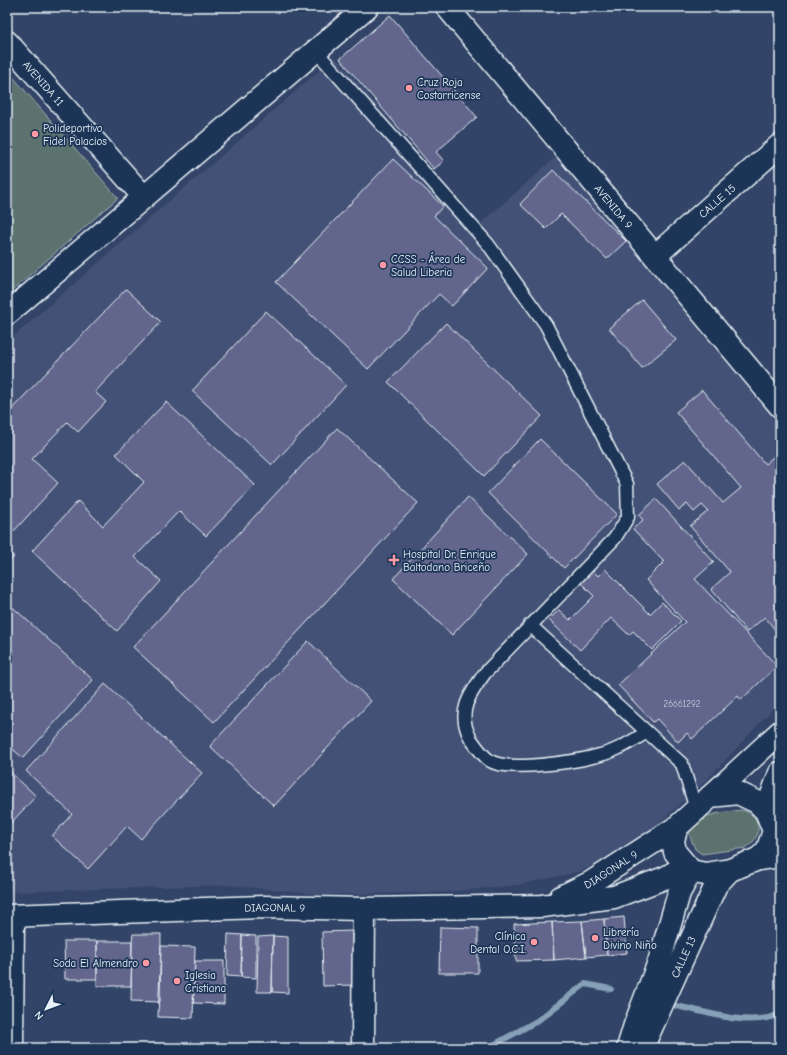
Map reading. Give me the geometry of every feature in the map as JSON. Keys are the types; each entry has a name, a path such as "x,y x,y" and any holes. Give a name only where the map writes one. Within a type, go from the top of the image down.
{"street":[{"path":"7,314 143,196 367,7"},
{"name":"AVENIDA 9","path":"447,7 655,256 776,394"},
{"name":"AVENIDA 11","path":"7,42 143,196"},
{"name":"CALLE 15","path":"655,256 780,145"},
{"path":"780,732 704,803 677,826 673,840 675,852 688,869 705,874 730,870 758,859 780,856"},
{"path":"766,811 780,773"},
{"path":"704,803 738,793 756,802 766,811 777,834 767,851 758,859"},
{"name":"DIAGONAL 9","path":"542,906 590,883 677,826"},
{"name":"DIAGONAL 9","path":"10,916 264,907 364,909 542,906 614,896 688,869"},
{"name":"CALLE 13","path":"628,1048 635,1025 659,962 688,869"},
{"name":"CALLE 13","path":"642,1048 714,890 730,870"},
{"path":"363,1048 364,909"},
{"path":"10,916 12,1048"}],"lane":[{"path":"315,50 488,244 546,325 627,484 628,517 615,538 485,673 472,690 464,710 465,728 475,745 490,761 508,767 528,767 600,756 616,750 647,732"},
{"path":"530,625 682,764 704,803"}],"shaded area":[{"name":"Hospital Dr. Enrique Baltodano Briceño","path":"335,57 480,224 559,154 780,420 780,701 706,781 648,833 616,857 578,872 518,885 448,892 324,895 227,885 7,892 7,342"}],"green space":[{"name":"Polideportivo Fidel Palacios","path":"7,70 118,198 7,295"},
{"path":"741,810 748,812 757,821 758,833 751,844 745,848 702,854 695,849 689,834 692,827 697,822 710,815"}],"building":[{"name":"Cruz Roja Costarricense","path":"390,15 477,117 436,152 444,161 434,169 340,59"},
{"path":"393,159 443,206 434,216 488,268 452,306 439,294 368,369 276,282"},
{"path":"553,170 626,241 607,259 561,214 546,229 520,204"},
{"path":"126,289 161,322 95,392 106,402 78,432 67,422 32,459 58,483 14,531 7,524 7,414"},
{"path":"642,300 676,340 642,368 609,328"},
{"path":"266,311 346,385 272,465 192,391"},
{"path":"446,323 542,416 484,476 388,382"},
{"path":"702,390 765,464 780,451 780,636 765,617 747,632 711,589 730,572 690,526 708,511 702,505 694,512 687,504 679,510 657,484 685,460 723,503 741,488 676,412"},
{"path":"166,402 255,485 206,536 179,511 135,557 161,581 117,631 32,551 78,501 103,526 144,482 116,454"},
{"path":"337,428 418,503 214,722 133,647"},
{"path":"540,439 617,514 564,568 488,493"},
{"path":"468,497 528,554 452,635 393,579"},
{"path":"656,499 714,562 695,579 777,666 741,700 738,696 692,739 687,733 678,742 657,719 653,722 618,685 685,622 646,580 664,562 633,529 643,520 639,515"},
{"path":"7,551 14,557 7,564"},
{"path":"605,569 650,614 662,602 681,621 652,650 633,631 629,635 611,618 580,650 549,620 559,610 570,620 594,596 581,583 593,571 598,576"},
{"path":"7,602 93,680 23,758 7,744"},
{"path":"308,641 371,701 274,806 210,746"},
{"path":"105,684 202,773 141,839 127,826 88,869 52,836 72,814 26,771"},
{"path":"7,769 36,796 7,827"},
{"path":"624,917 627,953 607,955 604,919"},
{"name":"Librería Divino Niño","path":"604,919 607,955 586,957 582,921"},
{"path":"582,921 586,957 554,960 552,922"},
{"name":"Clínica Dental O.C.I.","path":"552,922 554,960 516,961 514,924"},
{"path":"440,927 478,928 478,973 439,973"},
{"path":"352,931 354,985 323,986 322,932"},
{"name":"Soda El Almendro","path":"133,934 161,934 160,1002 131,1001"},
{"path":"228,934 242,935 241,977 227,976"},
{"path":"242,935 256,936 256,978 241,977"},
{"path":"273,936 288,937 288,993 272,992"},
{"path":"273,936 272,992 257,992 258,937"},
{"path":"64,941 97,941 97,979 65,979"},
{"path":"97,941 132,941 131,986 97,986"},
{"name":"Iglesia Cristiana","path":"161,946 195,947 193,1018 158,1017"},
{"path":"195,961 224,961 224,1004 193,1003"}],"waterway":[{"path":"488,1048 537,1021 585,984 611,989"},
{"path":"676,1006 728,1018 755,1020 780,1014"}],"place":[{"name":"Cruz Roja Costarricense","path":"409,88"},
{"name":"Polideportivo Fidel Palacios","path":"35,134"},
{"name":"CCSS - Área de Salud Liberia","path":"383,265"},
{"name":"Hospital Dr. Enrique Baltodano Briceño","path":"394,560"},
{"name":"Librería Divino Niño","path":"595,938"},
{"name":"Clínica Dental O.C.I.","path":"534,942"},
{"name":"Soda El Almendro","path":"146,963"},
{"name":"Iglesia Cristiana","path":"177,981"}]}
